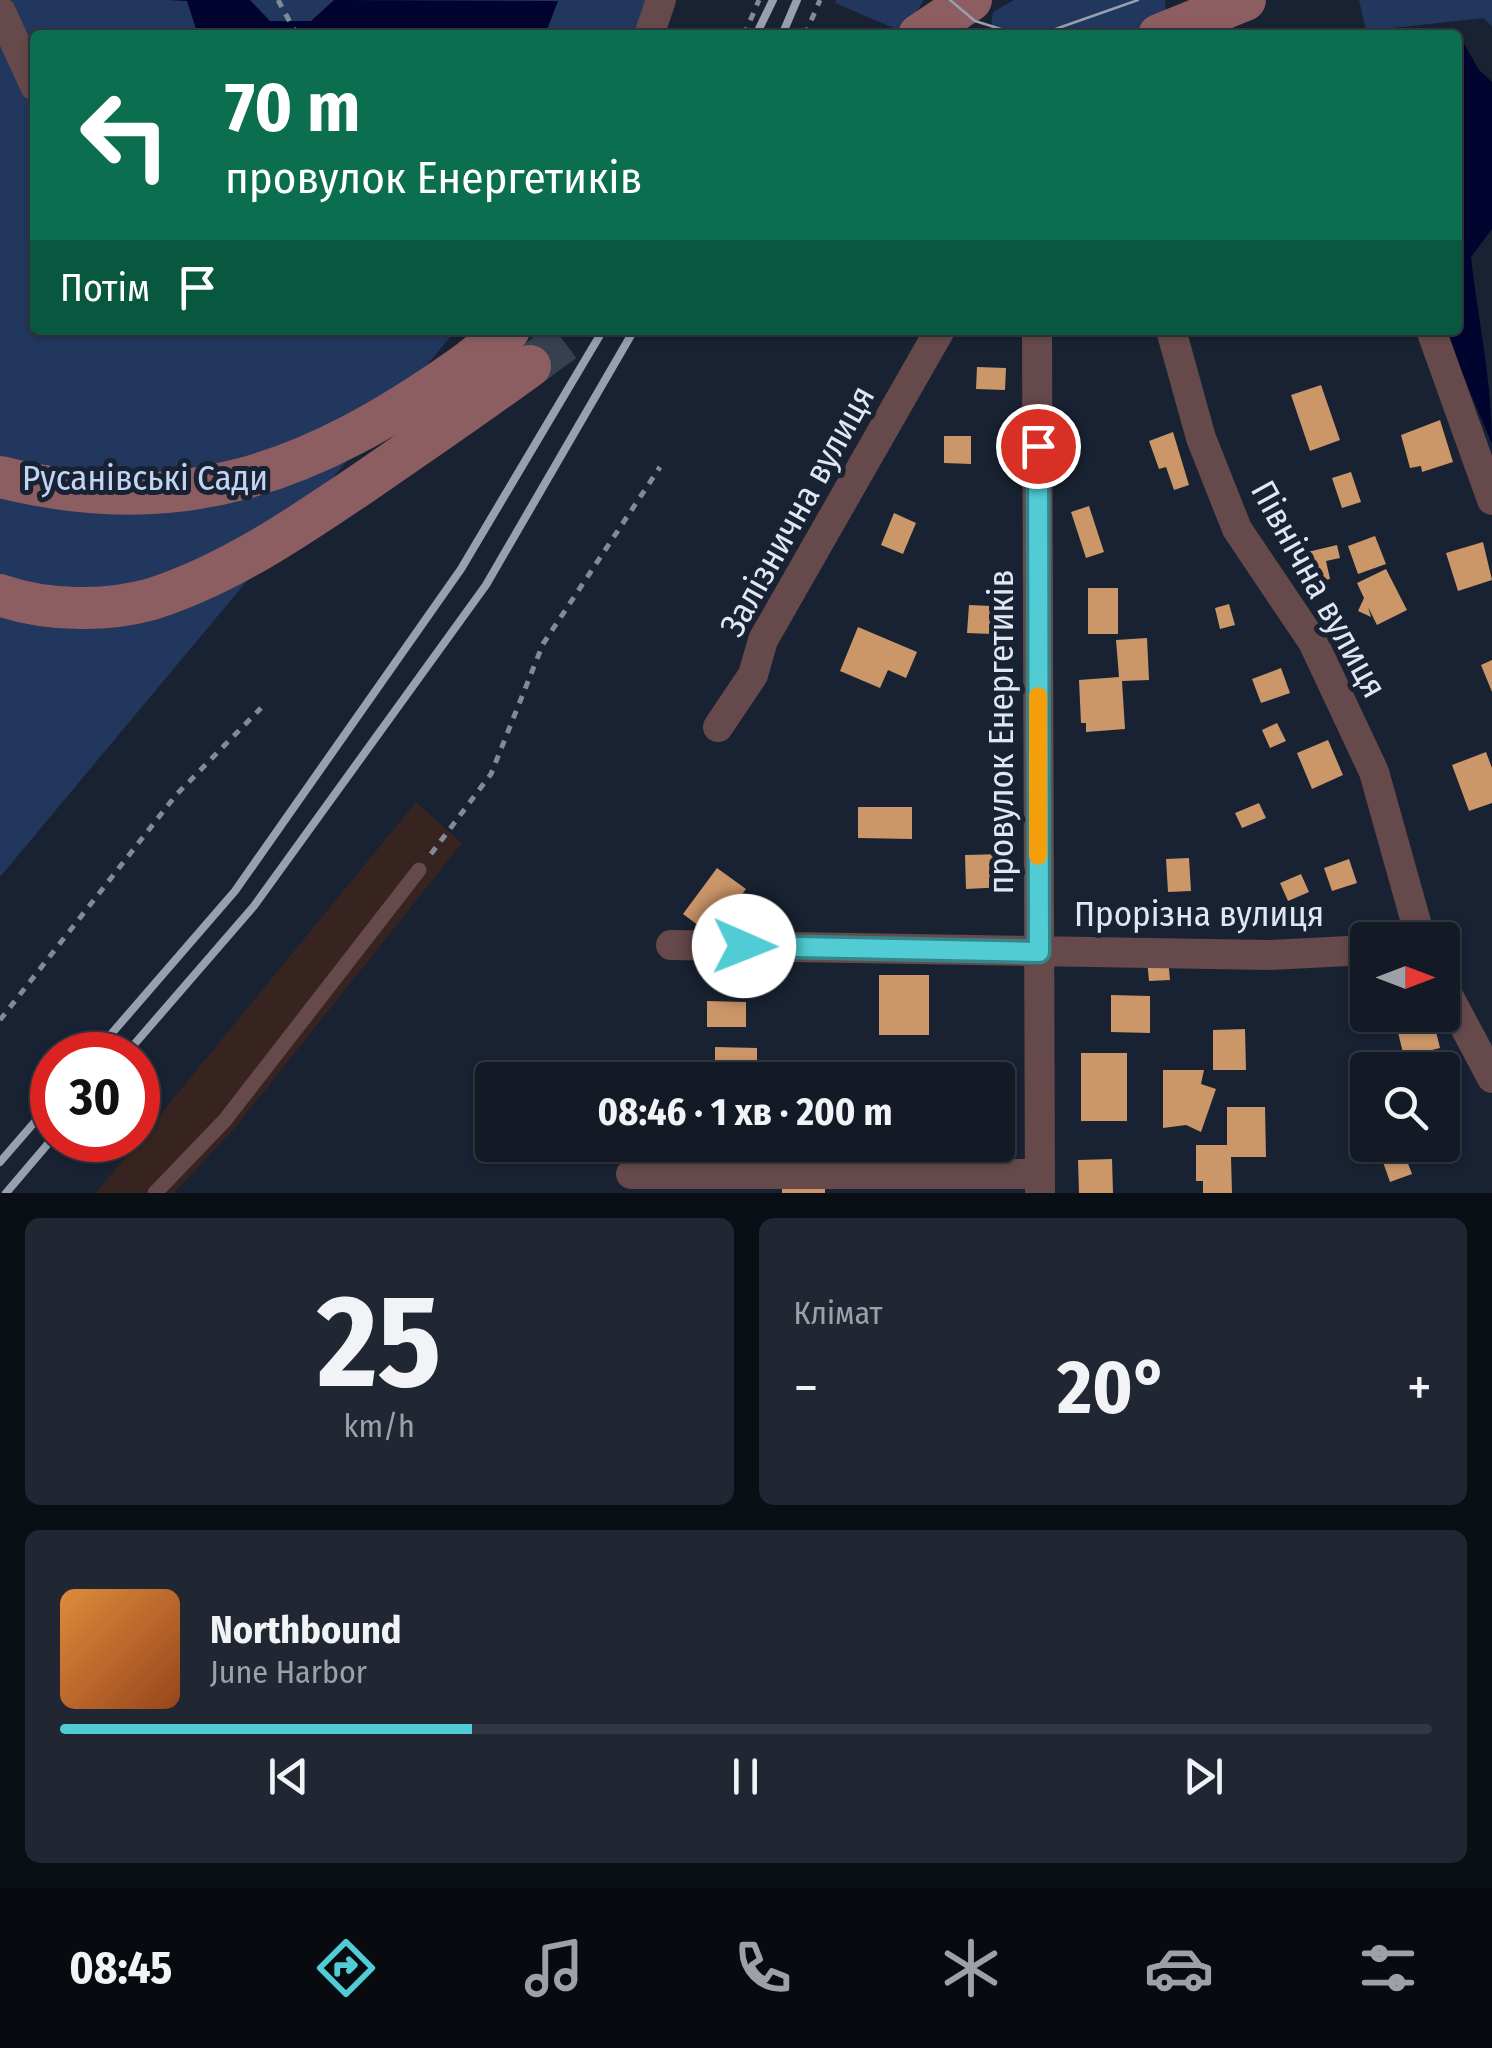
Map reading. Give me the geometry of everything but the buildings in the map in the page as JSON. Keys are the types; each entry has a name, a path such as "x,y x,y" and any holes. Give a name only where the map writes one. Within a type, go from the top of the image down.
{"main road":[{"path":"926,30 971,0"},
{"path":"1166,30 1203,8 1246,0"},
{"path":"0,477 53,490 127,497 206,489 279,471 366,428 461,367 520,348"},
{"path":"0,595 18,602 89,608 148,600 192,583 306,521 520,348"}],"street":[{"path":"651,30 662,0"},
{"path":"1,12 30,75"},
{"name":"Залізнична вулиця","path":"718,726 753,675 762,640 937,335"},
{"name":"провулок Енергетиків","path":"1037,335 1039,1184"},
{"name":"Північна вулиця","path":"1172,335 1201,438 1237,528 1313,642 1374,772 1416,922"},
{"path":"1433,335 1492,500"},
{"name":"Прорізна вулиця","path":"671,945 1270,954 1350,951"},
{"path":"1460,1018 1492,1078"},
{"path":"631,1174 1039,1184"}],"lane":[{"path":"156,1193 226,1120 419,870"}],"path":[{"path":"278,0 294,30"},
{"path":"746,30 759,0"},
{"path":"807,30 820,0"},
{"path":"419,870 491,774 543,644 660,467"},
{"path":"0,1020 176,795 261,708"}],"shaded area":[{"path":"169,0 250,0 270,21 311,21 334,0 558,1 547,30 196,30 187,1"},
{"path":"1462,41 1479,70 1492,82 1492,229 1471,257 1492,444 1446,335 1462,335"},
{"path":"416,802 462,843 234,1129 174,1193 96,1193 121,1162 160,1162 160,1115"}],"green space":[{"name":"Русанівські Сади","path":"0,0 650,0 638,30 30,30 30,335 452,335 0,877"},
{"path":"924,0 912,19 896,29 835,3"},
{"path":"1014,0 1165,0 1167,21 1144,30 991,30 993,12"},
{"path":"1359,0 1492,0 1492,26 1483,18 1366,30"}],"tunnel":[{"path":"530,366 572,335"}],"tram line":[{"path":"950,0 975,21 1004,30"},
{"path":"1053,30 1138,0"}],"railway":[{"path":"758,30 773,0"},
{"path":"784,30 797,0"},
{"path":"113,1032 235,891 461,569 600,335"},
{"path":"145,1032 254,906 486,585 631,335"},
{"path":"0,1162 30,1127"},
{"path":"6,1193 32,1162"}],"slow traffic":[{"path":"1038,696 1038,856"}],"route":[{"path":"744,946 1039,952 1038,446"}]}
